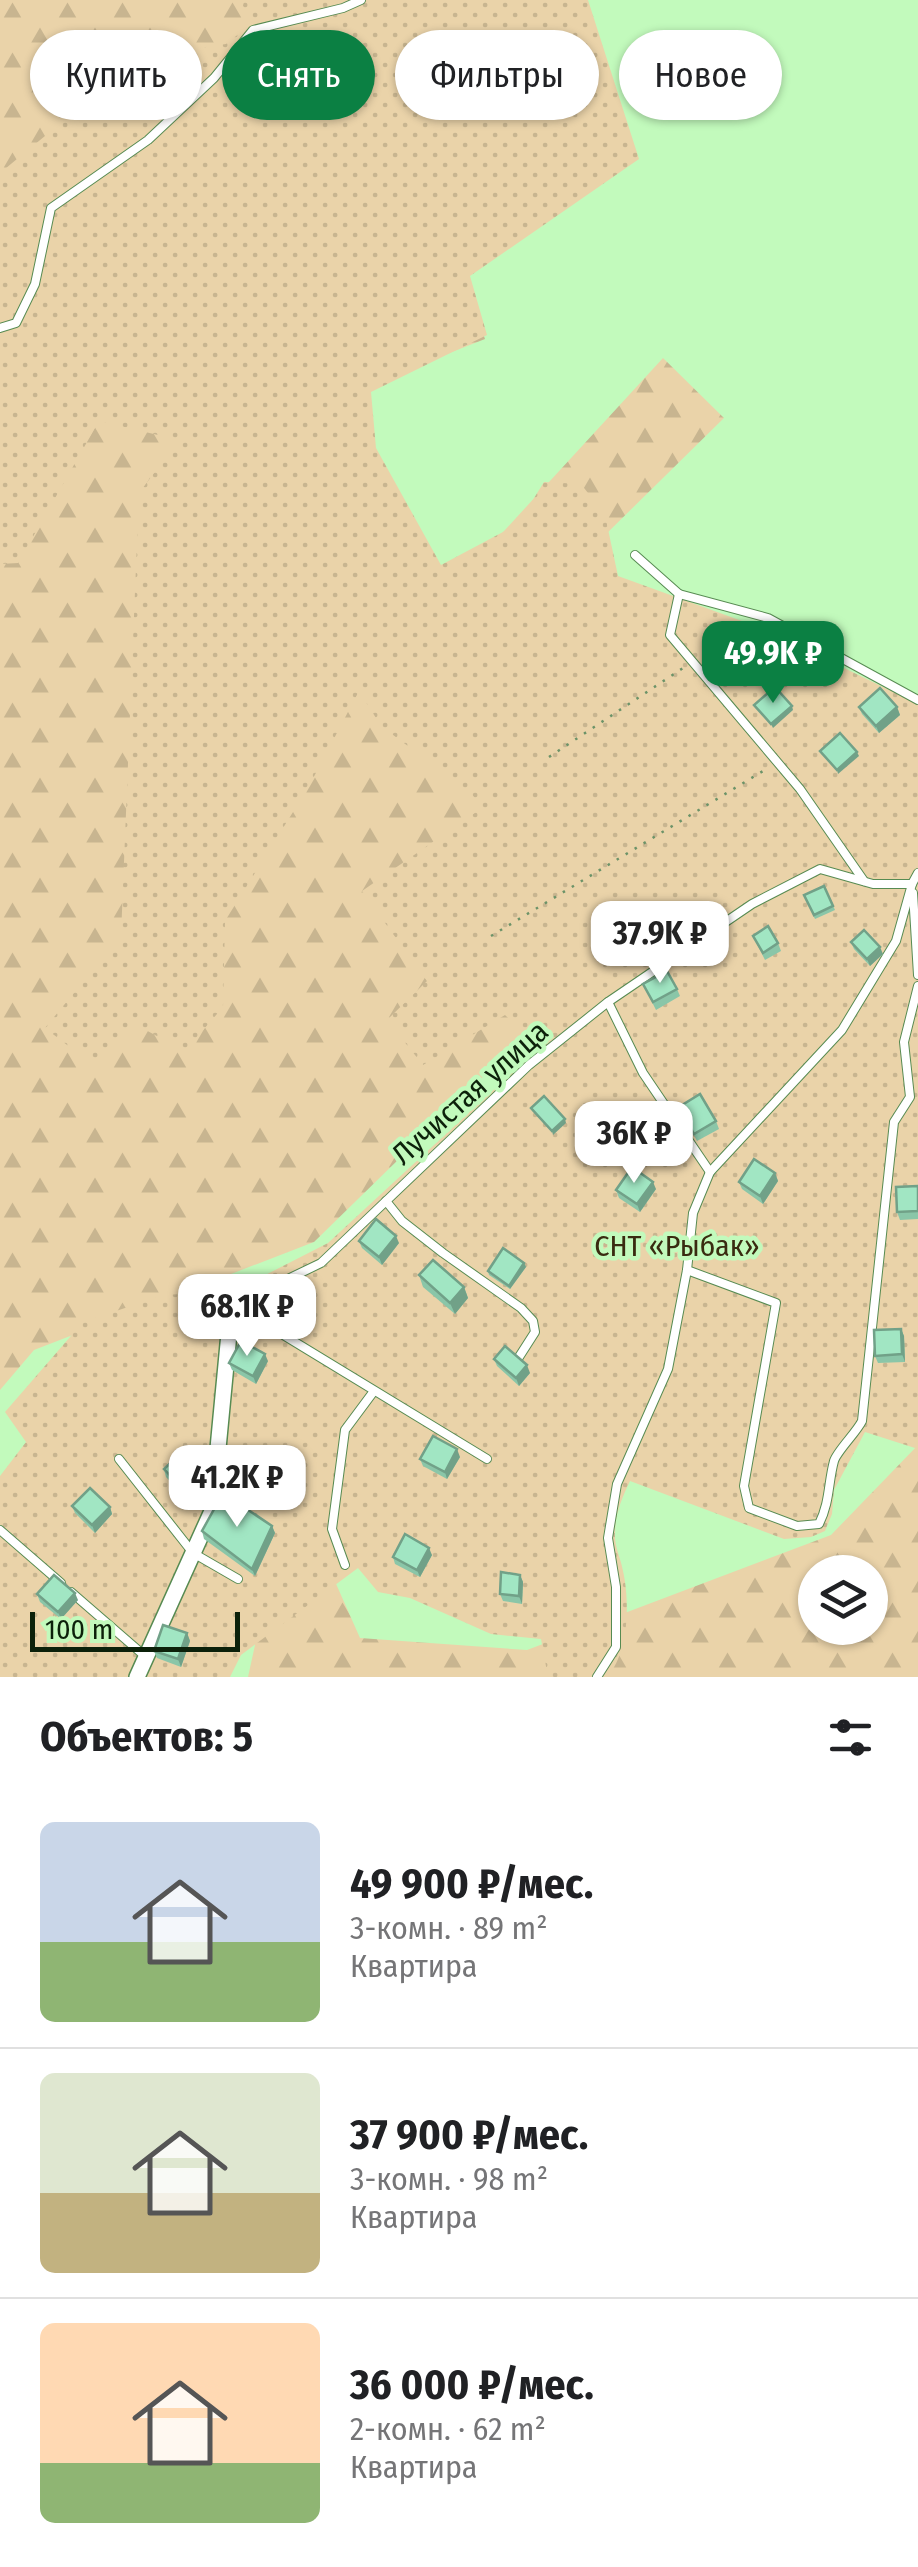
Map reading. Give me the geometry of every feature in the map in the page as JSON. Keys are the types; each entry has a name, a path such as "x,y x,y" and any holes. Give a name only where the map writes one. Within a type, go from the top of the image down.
{"street":[{"path":"137,1677 212,1511 230,1323"}],"lane":[{"path":"0,328 16,323 35,284 51,208 148,140 214,78 253,30 361,0"},
{"path":"635,555 680,594 768,618 918,700"},
{"path":"680,594 670,635 800,789 864,881"},
{"name":"Лучистая улица","path":"234,1305 320,1263 529,1065 608,1002 752,904 820,869 864,881 912,884"},
{"path":"598,1677 616,1647 616,1587 608,1538 617,1484 668,1369 688,1270 692,1213 710,1172 842,1030 896,942 918,873"},
{"path":"912,884 918,975"},
{"path":"688,1270 776,1303 744,1486 749,1508 797,1526 819,1524 828,1505 835,1456 862,1421 894,1122 910,1098 904,1042 918,986"},
{"path":"608,1002 643,1073 710,1172"},
{"path":"386,1200 402,1221 521,1308 533,1321 535,1332 519,1356"},
{"path":"230,1323 234,1305 486,1458"},
{"path":"345,1565 332,1529 345,1430 374,1391"},
{"path":"119,1459 193,1553 238,1579"},
{"path":"0,1530 146,1657"}],"path":[{"path":"549,757 693,662"},
{"path":"491,936 778,762"}],"green space":[{"path":"0,0 574,0 560,30 395,30 395,120 516,120 453,251 485,339 343,395 447,593 663,358 724,418 601,539 537,1024 314,1242 34,1350 0,1390"},
{"name":"СНТ «Рыбак»","path":"244,0 588,0 598,30 395,30 395,120 599,120 599,34 619,97 619,120 626,120 639,159 470,276 487,335 371,392 376,448 441,565 518,524 544,482 581,484 605,515 618,576 764,629 918,704 918,1449 865,1432 834,1490 832,1514 825,1531 811,1537 784,1539 630,1481 615,1533 625,1583 626,1627 620,1655 607,1677 548,1677 541,1639 491,1634 410,1598 378,1592 358,1568 241,1655 230,1677 0,1677 0,1476 26,1442 5,1412 83,1322 164,1295 234,1291 328,1243 539,1048 505,1015 423,1065 387,1020 427,981 362,891 482,808 471,793 381,726 359,691 308,788 225,921 223,1007 185,1051 140,1027 93,1065 45,1028 121,936 139,493 179,440 99,421 18,563 0,564 0,173 64,120 202,120 202,48 222,45 222,120 375,120 375,30 244,30 254,22 243,6"},
{"path":"282,1424 318,1543 360,1638 527,1650 831,1535 918,1445 918,1677 248,1677"}],"building":[{"path":"773,633 790,652 769,671 752,651"},
{"path":"775,687 792,706 771,724 754,705"},
{"path":"880,688 897,707 876,726 859,707"},
{"path":"840,733 857,752 837,770 820,751"},
{"path":"824,886 833,906 814,915 804,895"},
{"path":"768,926 778,943 763,953 753,936"},
{"path":"864,930 880,947 867,959 851,942"},
{"path":"667,971 677,989 653,1002 643,984"},
{"path":"700,1094 716,1121 694,1134 679,1107"},
{"path":"544,1096 565,1119 552,1131 531,1108"},
{"path":"754,1159 775,1173 760,1196 739,1182"},
{"path":"632,1167 653,1182 637,1204 616,1190"},
{"path":"918,1186 918,1211 897,1212 896,1187"},
{"path":"376,1219 396,1236 379,1257 359,1241"},
{"path":"503,1248 524,1263 509,1286 488,1271"},
{"path":"433,1260 464,1287 450,1303 419,1275"},
{"path":"901,1329 902,1354 875,1356 874,1330"},
{"path":"241,1341 265,1354 253,1376 229,1363"},
{"path":"505,1346 527,1365 516,1378 494,1359"},
{"path":"433,1436 457,1449 445,1472 420,1459"},
{"path":"182,1452 201,1472 183,1489 164,1469"},
{"path":"90,1488 110,1507 92,1525 72,1506"},
{"path":"223,1493 272,1526 252,1569 202,1531"},
{"path":"405,1534 429,1548 417,1570 393,1557"},
{"path":"501,1572 520,1575 519,1596 500,1594"},
{"path":"54,1575 75,1593 58,1612 37,1594"},
{"path":"163,1625 187,1633 178,1659 154,1651"}]}
